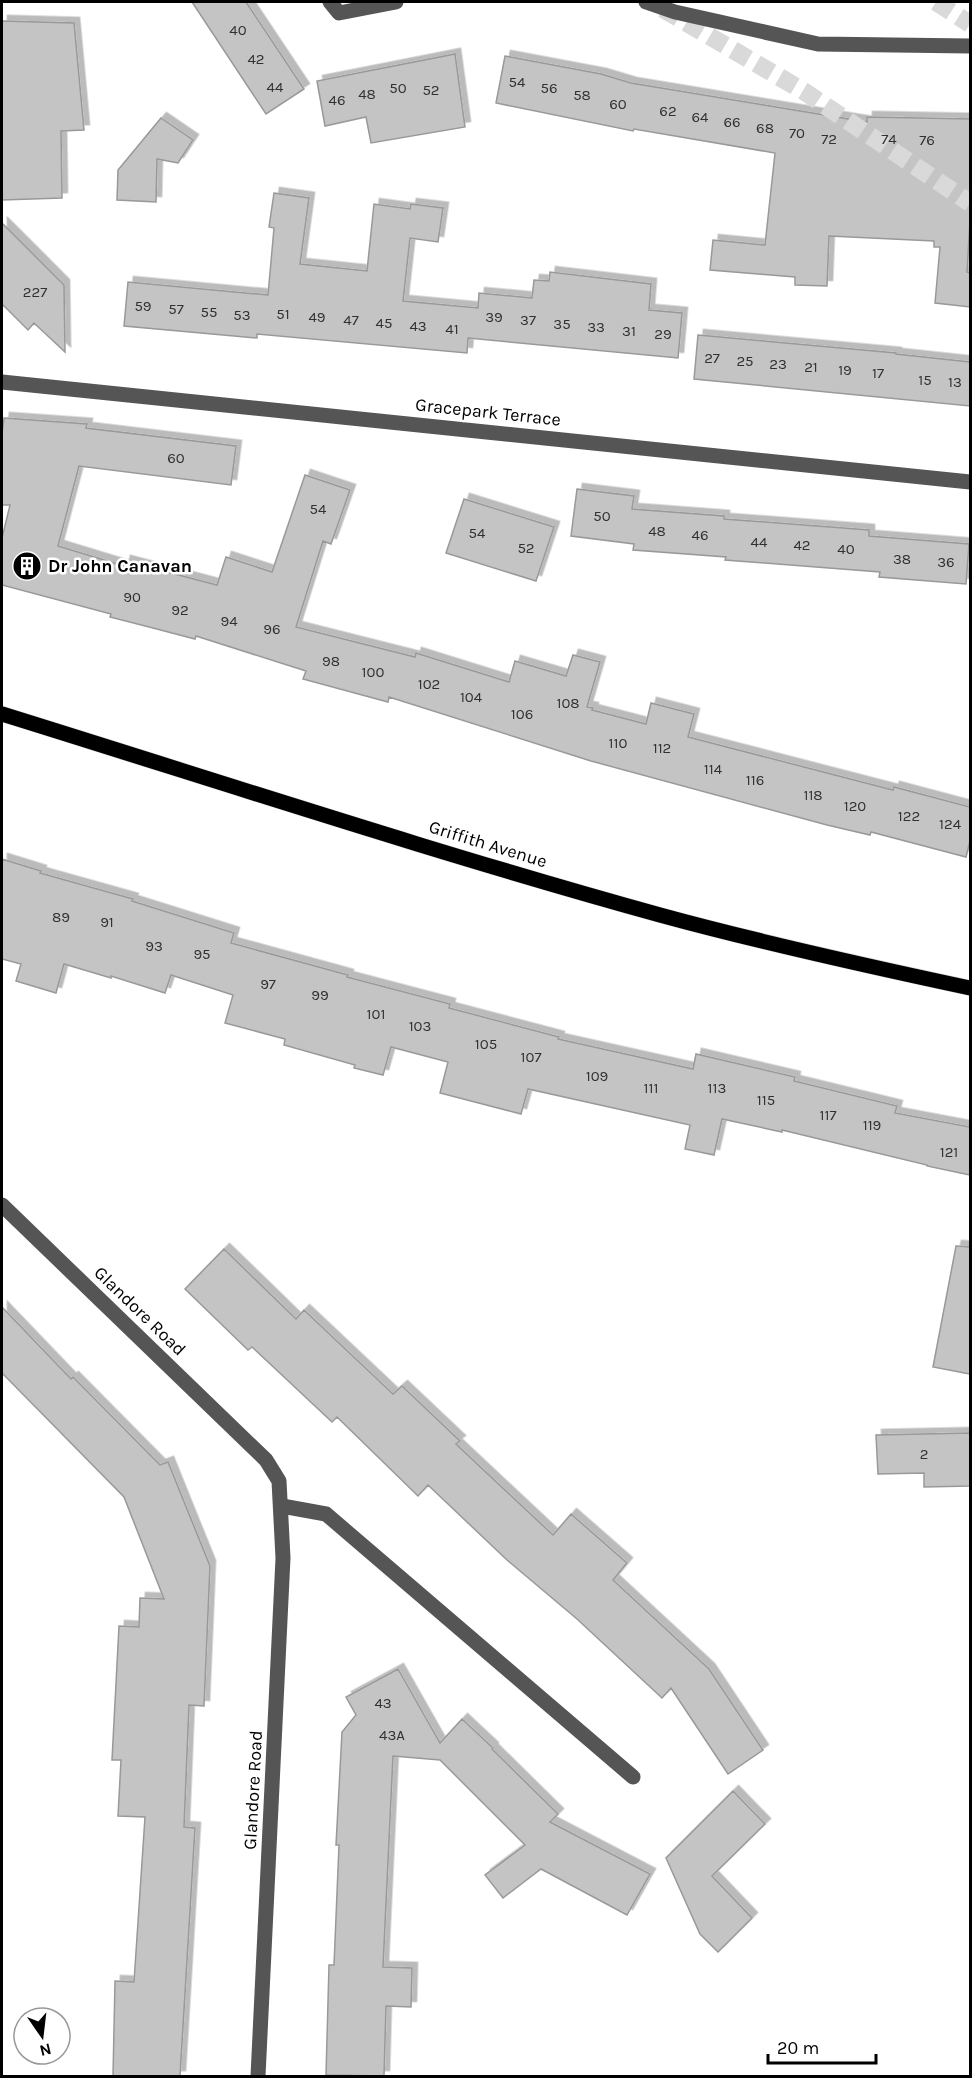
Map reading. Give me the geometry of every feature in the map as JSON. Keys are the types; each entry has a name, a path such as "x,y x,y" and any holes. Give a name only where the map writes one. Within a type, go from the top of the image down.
{"main road":[{"name":"Griffith Avenue","path":"2,714 483,864 651,912 853,963 970,988"}],"street":[{"path":"330,2 339,13 396,2"},
{"path":"645,2 675,12 819,45 970,46"},
{"name":"Gracepark Terrace","path":"2,382 970,482"},
{"name":"Glandore Road","path":"2,1205 266,1460 279,1481 284,1558 258,2076"},
{"path":"282,1506 326,1514 633,1777"}],"building":[{"path":"192,2 246,2 304,89 266,114"},
{"path":"2,21 74,23 84,130 61,131 62,198 2,200"},
{"path":"455,54 465,127 371,143 366,117 325,126 317,81"},
{"path":"505,56 601,74 631,83 867,122 867,117 970,119 970,221 967,272 970,273 970,307 935,303 940,247 934,247 934,241 829,236 827,286 795,285 795,277 710,270 713,240 765,245 775,153 634,129 633,131 496,103"},
{"path":"161,118 193,140 178,163 157,159 156,202 117,200 118,170"},
{"path":"274,193 309,198 300,264 367,271 374,204 410,209 411,204 443,208 438,242 410,238 403,301 478,308 479,293 532,298 534,280 549,281 550,272 651,284 649,310 682,313 678,358 468,338 467,353 257,334 257,338 124,326 128,282 268,295 274,228 269,227"},
{"path":"2,223 64,285 65,352 34,323 28,330 2,304"},
{"path":"698,335 970,362 970,406 694,379"},
{"path":"4,418 87,424 86,428 236,446 231,485 79,466 58,546 124,566 125,561 217,585 226,557 272,572 305,475 350,490 331,544 323,541 296,627 415,657 416,653 509,682 515,661 566,676 573,655 600,662 587,707 593,708 592,710 646,724 651,703 694,714 688,737 893,790 894,787 970,807 970,841 966,857 871,832 870,835 827,825 591,761 389,697 388,702 303,679 306,671 196,636 195,639 110,617 111,614 2,585 2,538 10,505 2,505"},
{"path":"577,489 634,496 632,509 724,516 724,519 869,530 869,536 969,544 966,584 879,577 880,572 633,550 634,544 571,536"},
{"path":"464,499 554,527 536,581 446,553"},
{"path":"2,859 234,933 231,943 450,1004 449,1008 559,1037 558,1039 693,1069 696,1054 795,1077 794,1081 897,1106 895,1113 970,1127 970,1175 782,1130 782,1132 722,1119 714,1155 685,1149 690,1125 528,1089 521,1114 440,1093 448,1062 391,1047 383,1075 284,1045 285,1039 225,1023 233,995 171,975 165,993 64,964 56,993 16,981 21,964 2,959"},
{"path":"956,1246 970,1247 970,1374 933,1367"},
{"path":"224,1249 296,1319 304,1310 393,1394 402,1386 460,1441 456,1444 553,1535 571,1514 627,1563 613,1580 709,1669 763,1750 728,1774 671,1688 662,1698 577,1619 507,1560 428,1485 418,1496 337,1417 332,1422 252,1347 248,1350 185,1289"},
{"path":"2,1307 71,1379 73,1377 160,1465 168,1462 210,1566 204,1706 189,1705 184,1827 195,1828 180,2076 113,2076 115,1981 134,1982 145,1817 118,1816 121,1760 112,1760 119,1626 139,1627 140,1598 164,1599 124,1497 2,1373"},
{"path":"970,1433 970,1486 924,1487 924,1473 878,1474 876,1435"},
{"path":"398,1669 440,1743 462,1719 558,1814 550,1822 650,1874 627,1915 541,1869 503,1898 485,1875 525,1845 440,1760 393,1756 383,1967 412,1968 411,2007 386,2006 384,2076 326,2075 329,1965 334,1965 339,1845 336,1845 342,1732 356,1715 346,1697"},
{"path":"733,1791 765,1824 712,1876 752,1918 718,1952 700,1934 666,1858"}],"tunnel":[{"path":"936,2 970,24"},
{"path":"663,9 805,92 970,203"}],"place":[{"name":"Dr John Canavan","path":"27,566"}]}
